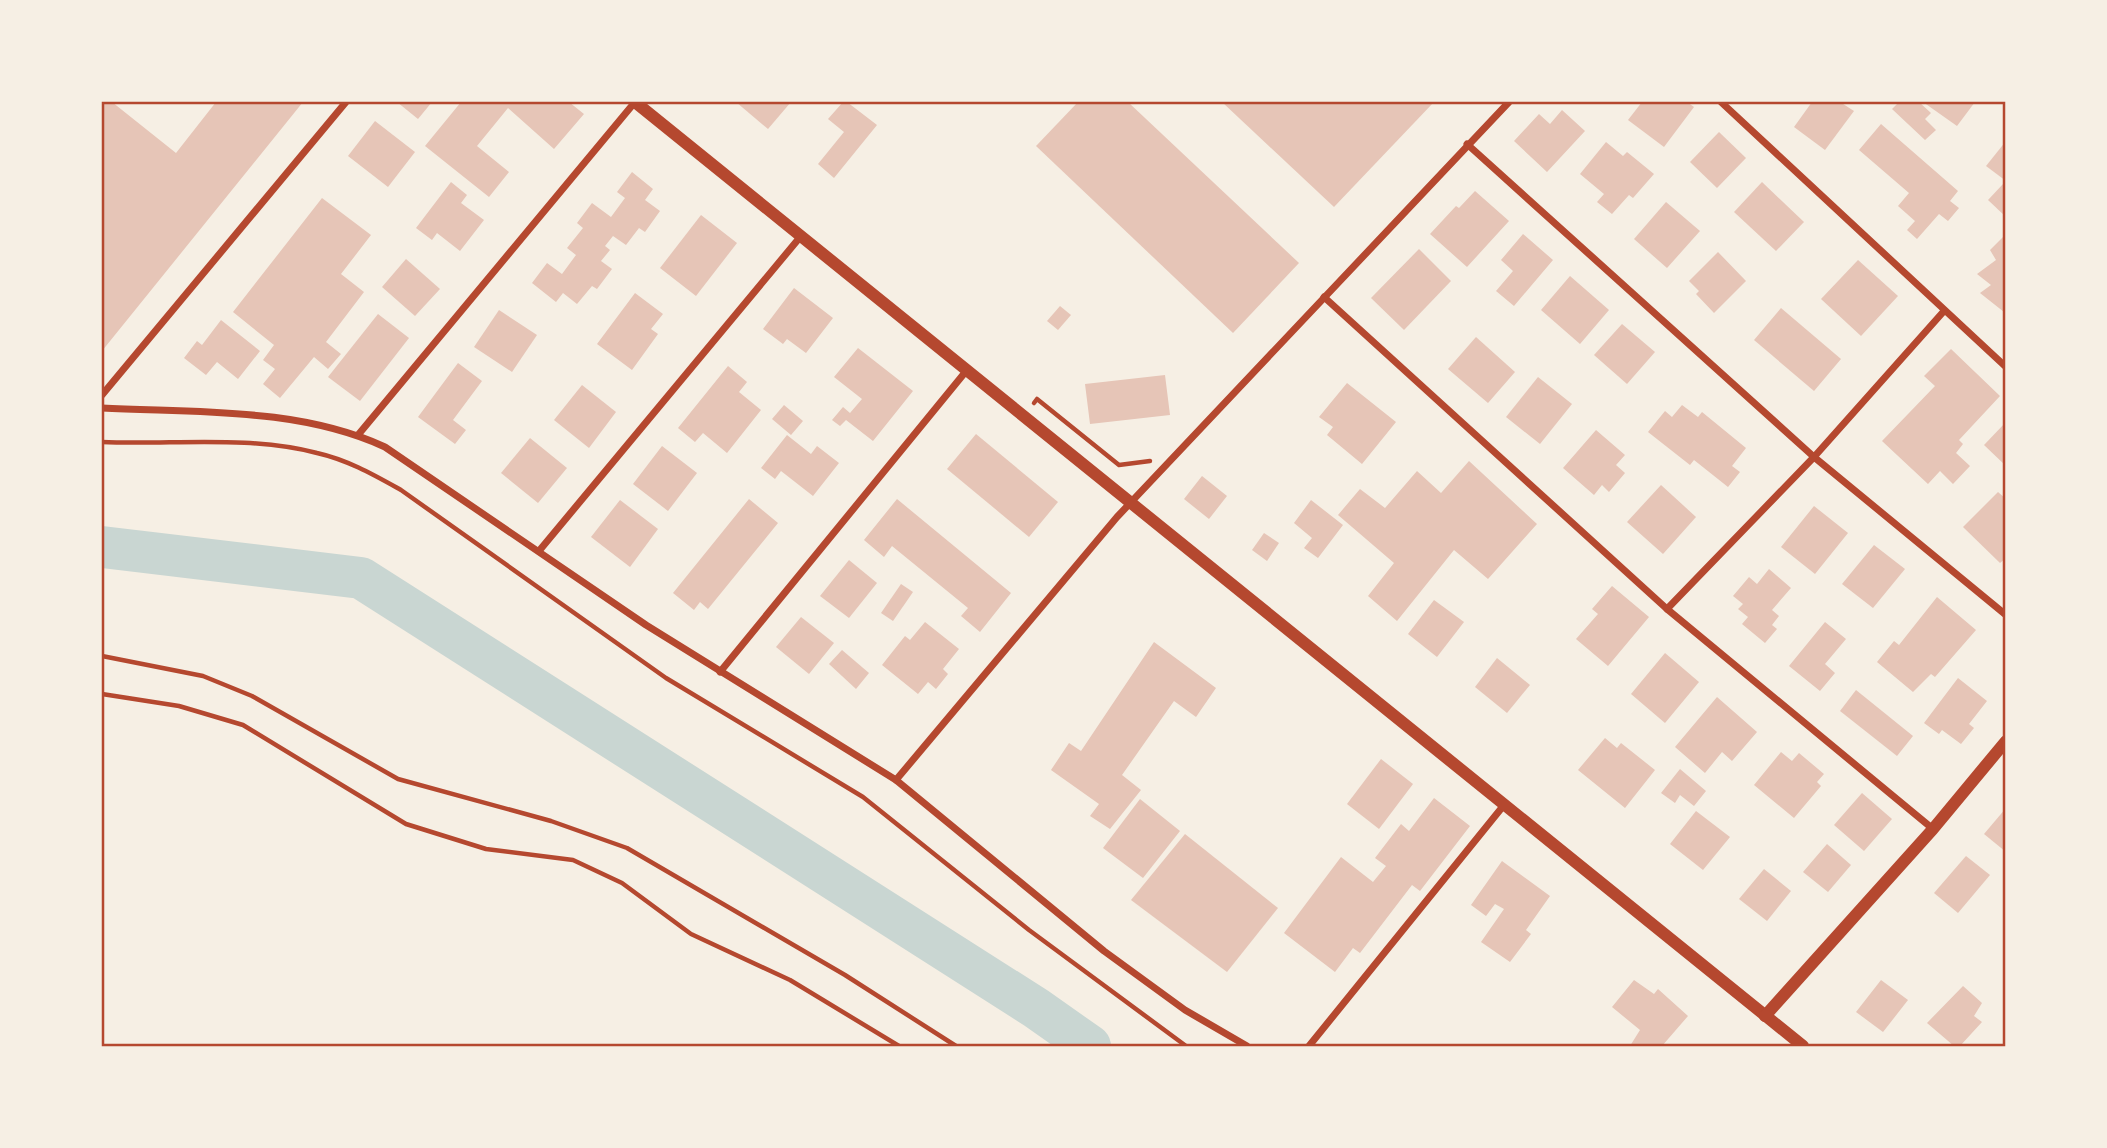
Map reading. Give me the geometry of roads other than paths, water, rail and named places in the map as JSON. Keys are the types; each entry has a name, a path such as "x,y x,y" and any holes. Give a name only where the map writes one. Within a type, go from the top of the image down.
{"street":[{"path":"102,395 346,102"},
{"path":"358,435 635,102 1803,1046"},
{"path":"896,780 1131,503 1509,102"},
{"path":"1721,102 2006,367"},
{"path":"1467,144 1814,457 2006,615"},
{"path":"539,551 802,236"},
{"path":"1324,298 1667,608 1933,829"},
{"path":"1667,608 1814,457 1944,311"},
{"path":"720,672 967,370"},
{"path":"102,408 309,421 358,435 385,447 720,672 896,780 1104,951 1185,1010 1247,1046"},
{"path":"1765,1016 1933,829 2006,741"},
{"path":"1309,1046 1504,805"}],"waterway":[{"path":"102,547 361,578 1036,1008 1090,1046"}]}
